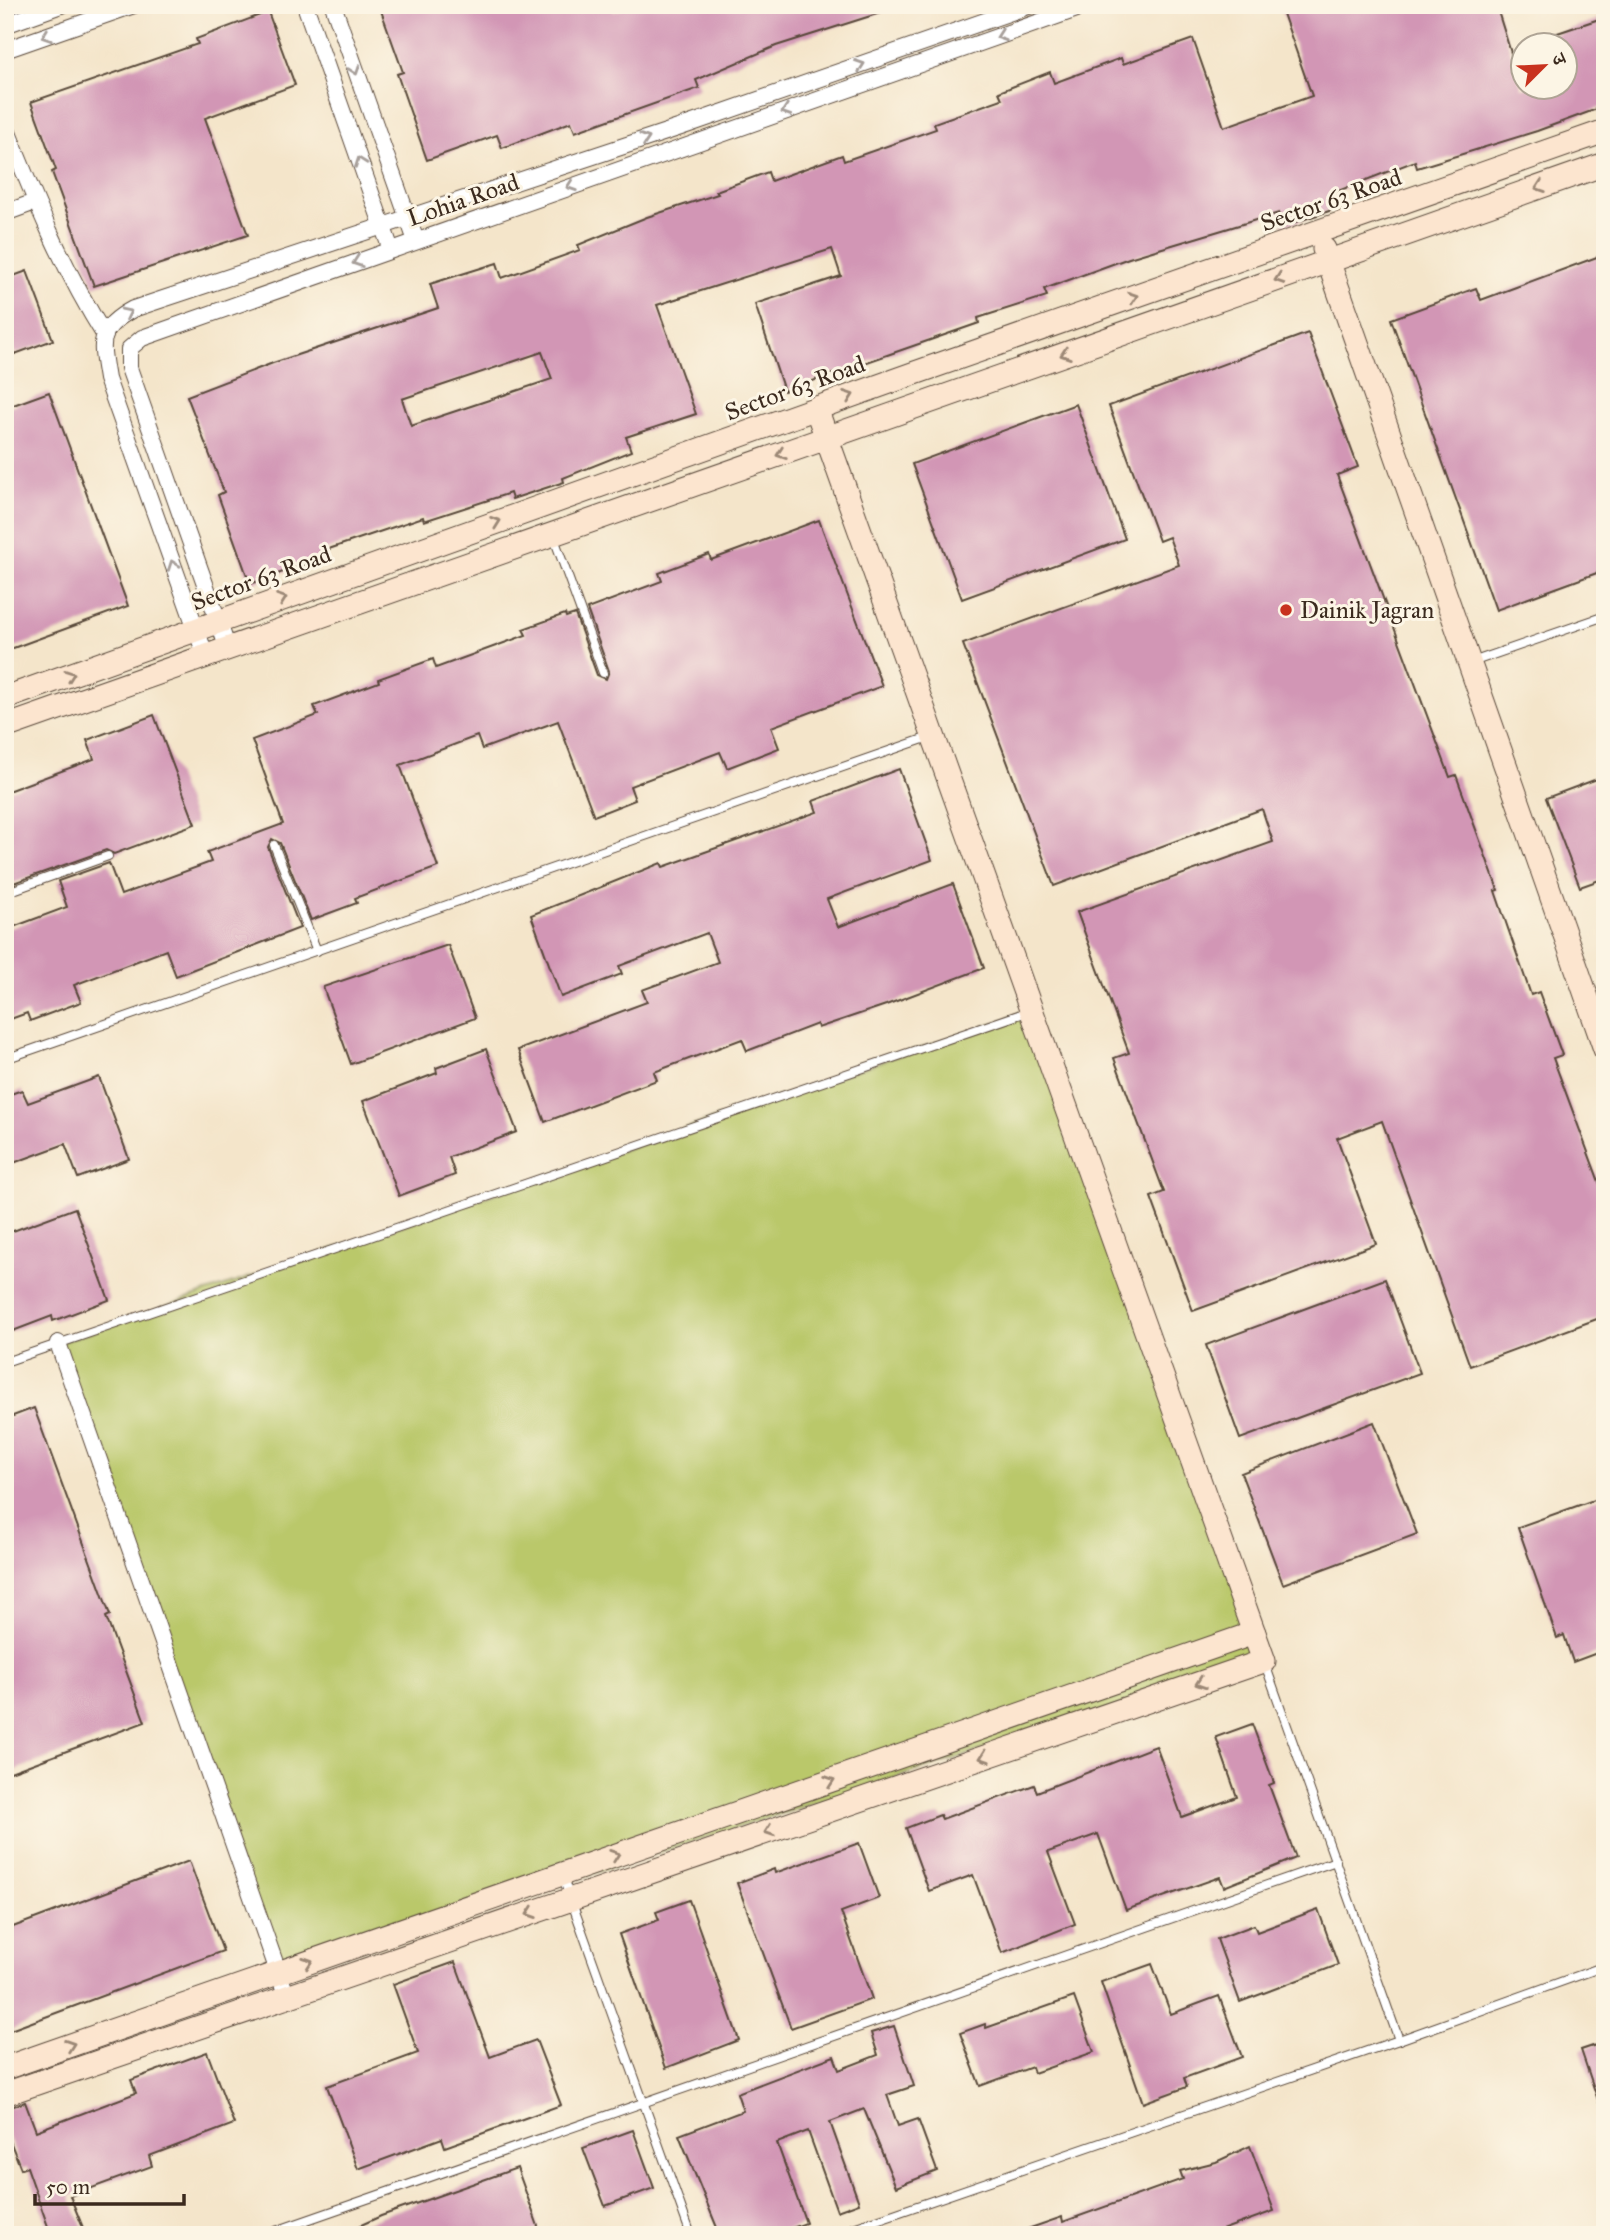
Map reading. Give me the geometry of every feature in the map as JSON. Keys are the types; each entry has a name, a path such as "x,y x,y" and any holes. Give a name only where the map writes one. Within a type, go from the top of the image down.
{"street":[{"path":"5,24 61,5"},
{"path":"5,50 134,5"},
{"path":"305,5 391,250"},
{"path":"332,5 416,241"},
{"name":"Lohia Road","path":"105,336 112,320 133,309 1031,5"},
{"name":"Lohia Road","path":"207,626 132,379 129,349 142,338 1088,5"},
{"path":"5,125 35,202 78,293 105,336 101,344 107,379 217,653"},
{"name":"Sector 63 Road","path":"5,698 816,408 1605,131"},
{"path":"5,727 1605,164"},
{"path":"5,212 35,202"},
{"path":"1318,232 1605,1049"},
{"path":"5,2094 1264,1661 816,408"},
{"path":"207,626 217,653"},
{"path":"58,1343 287,1997"},
{"path":"5,2068 1254,1633"}],"lane":[{"path":"552,534 603,673"},
{"path":"1470,663 1605,616"},
{"path":"5,1059 934,735"},
{"path":"274,845 317,951"},
{"path":"5,893 108,856"},
{"path":"5,1362 1032,1010"},
{"path":"1264,1661 1399,2040"},
{"path":"264,2235 1336,1861"},
{"path":"562,1874 691,2235"},
{"path":"833,2235 1605,1966"}],"green space":[{"path":"1032,1010 1264,1661 278,1973 58,1343"}],"building":[{"path":"379,5 612,5 614,12 631,5 899,7 776,46 696,80 699,88 575,132 571,122 502,148 497,135 427,160 397,74 403,72"},
{"path":"1280,5 1496,5 1508,43 1508,102 1578,102 1578,32 1561,32 1605,17 1605,106 1537,131 1417,168 1415,161 1330,194 1335,209 1284,226 1279,213 1129,258 1044,289 1047,296 978,318 979,323 784,391 755,304 841,276 832,249 657,305 696,414 626,437 631,451 563,478 564,482 512,499 510,493 424,521 423,517 320,552 322,558 250,584 218,495 224,492 187,396 273,363 438,308 430,284 497,263 502,278 580,250 578,245 647,217 718,194 716,191 768,172 771,181 842,155 844,161 936,129 934,123 1002,99 999,92 1050,72 1054,83 1121,58 1123,64 1193,39 1224,127 1312,96","holes":["542,352 552,379 411,426 402,399"]},
{"path":"268,12 295,85 205,118 248,235 94,286 52,172 56,170 31,102 198,44 196,39"},
{"path":"1605,254 1605,570 1496,610 1391,319 1476,288 1481,300"},
{"path":"27,271 53,340 15,354 5,328 5,279"},
{"path":"1308,333 1358,467 1337,475 1450,777 1456,775 1498,890 1495,891 1531,995 1539,992 1562,1055 1553,1058 1605,1198 1605,1316 1470,1366 1382,1121 1337,1138 1376,1244 1193,1311 1151,1197 1164,1192 1114,1058 1129,1053 1077,912 1273,842 1262,809 1054,886 963,644 1179,565 1169,537 1159,541 1109,406"},
{"path":"49,392 128,606 5,651 5,408"},
{"path":"1076,404 1125,539 962,599 912,464"},
{"path":"819,520 882,686 771,727 779,748 727,768 720,752 630,786 635,800 594,816 558,721 482,749 477,736 400,765 438,867 355,898 357,903 311,920 280,843 272,839 268,847 300,928 176,976 166,950 74,985 81,1002 30,1021 27,1013 5,1021 5,930 67,907 58,881 109,863 121,895 211,862 207,852 283,824 252,740 318,715 314,706 379,682 378,679 433,659 436,668 526,635 523,629 565,614 566,617 575,614 597,675 606,679 609,671 587,609 662,581 659,573 709,554 711,560"},
{"path":"154,715 195,824 114,854 106,850 5,886 5,792 94,759 87,740"},
{"path":"899,769 932,860 827,899 838,927 953,884 984,968 886,1005 818,1028 817,1024 747,1051 742,1039 654,1072 657,1080 545,1122 518,1050 647,1002 642,990 718,962 707,933 619,966 622,974 561,997 531,915 661,863 663,867 817,812 813,801"},
{"path":"1605,776 1605,878 1580,887 1546,798"},
{"path":"448,945 475,1018 351,1064 323,987"},
{"path":"486,1049 517,1132 449,1157 455,1175 399,1196 363,1101 437,1073 436,1068"},
{"path":"99,1077 129,1159 78,1178 65,1144 5,1166 5,1096 22,1090 28,1103"},
{"path":"75,1208 109,1300 53,1321 52,1316 5,1334 5,1234"},
{"path":"1385,1279 1420,1373 1240,1439 1206,1345"},
{"path":"34,1408 110,1615 106,1617 145,1722 5,1774 5,1419"},
{"path":"1374,1422 1417,1534 1283,1584 1241,1473"},
{"path":"1605,1496 1605,1650 1573,1662 1564,1635 1557,1638 1518,1527"},
{"path":"1252,1724 1274,1783 1269,1785 1296,1858 1224,1887 1220,1877 1126,1910 1098,1834 1048,1852 1075,1924 1002,1953 973,1875 929,1891 906,1828 940,1815 942,1819 1034,1785 1037,1792 1156,1746 1182,1817 1237,1797 1216,1737"},
{"path":"859,1843 879,1898 841,1912 872,1999 791,2028 737,1883 774,1869 775,1873"},
{"path":"189,1861 223,1951 5,2032 5,1963 11,1962 5,1947 5,1930"},
{"path":"689,1900 739,2040 666,2068 619,1934 659,1920 656,1912"},
{"path":"1318,1909 1338,1965 1240,2002 1217,1939 1254,1925 1257,1932"},
{"path":"455,1962 490,2057 536,2040 561,2105 445,2147 442,2138 358,2169 327,2086 418,2053 393,1984"},
{"path":"1152,1964 1171,2014 1219,1996 1242,2057 1184,2078 1187,2087 1143,2103 1101,1982"},
{"path":"1074,1997 1094,2052 1034,2073 1032,2067 980,2086 960,2033 985,2024 986,2028"},
{"path":"894,2026 914,2086 887,2095 898,2126 918,2119 937,2171 896,2187 864,2109 830,2122 859,2203 837,2211 808,2131 777,2143 806,2223 773,2235 720,2235 679,2135 743,2111 737,2093 834,2056 839,2070 878,2055 871,2033"},
{"path":"1605,2042 1605,2112 1602,2112 1581,2050"},
{"path":"207,2052 234,2124 149,2156 152,2166 70,2196 86,2235 51,2235 27,2167 21,2169 5,2128 5,2109 25,2102 36,2131 136,2093 131,2080"},
{"path":"633,2130 654,2188 605,2206 583,2148"},
{"path":"1250,2146 1274,2211 1208,2235 1019,2235 1019,2232 1062,2217 1063,2222 1183,2179 1180,2171 1216,2162"},
{"path":"517,2168 539,2229 524,2235 339,2235 381,2216"}],"place":[{"name":"Dainik Jagran","path":"1286,610"}]}
